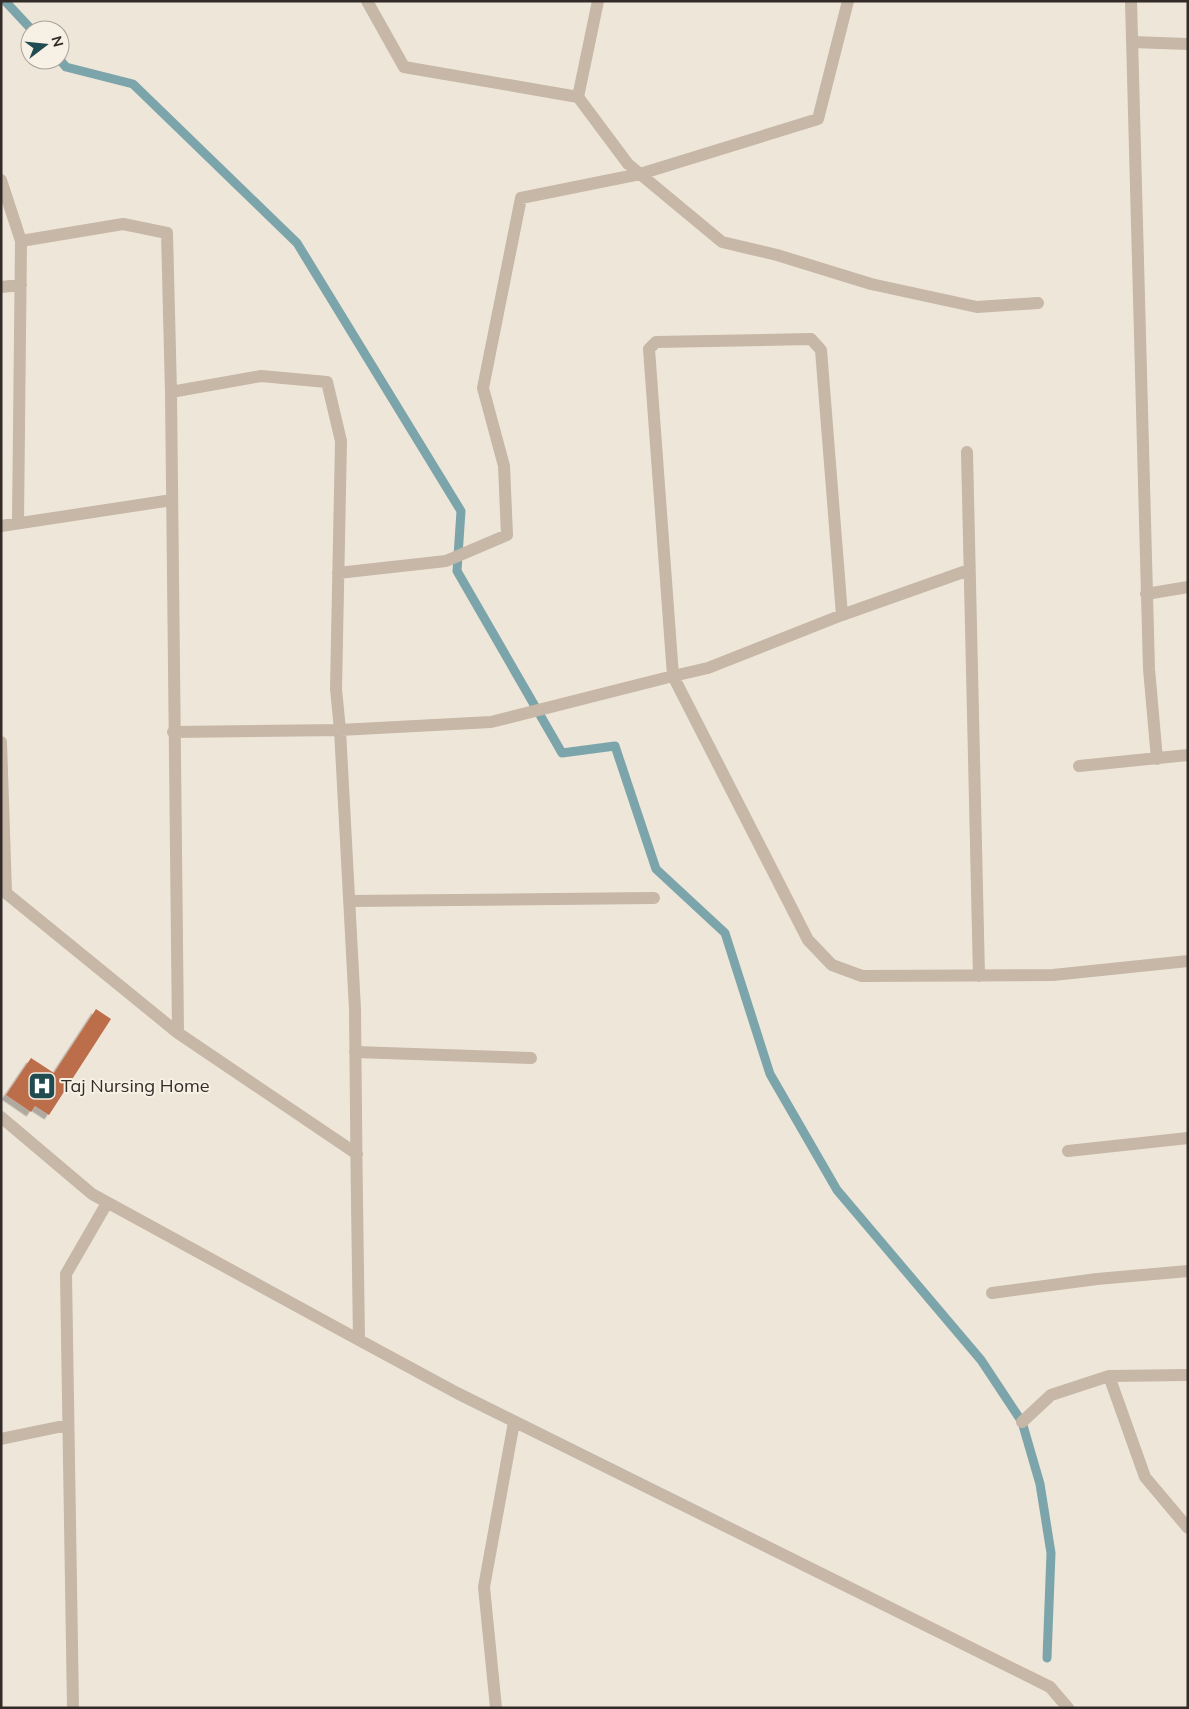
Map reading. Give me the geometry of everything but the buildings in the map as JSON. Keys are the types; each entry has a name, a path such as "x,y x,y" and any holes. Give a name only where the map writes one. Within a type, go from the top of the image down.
{"street":[{"path":"367,1 404,67 578,97 628,164 722,242 777,255 871,284 978,307 1038,303"},
{"path":"578,97 598,1"},
{"path":"338,573 446,561 508,535 504,466 483,388 522,198 640,174 818,119 848,1"},
{"path":"1131,1 1146,594 1149,669 1157,759"},
{"path":"1132,42 1188,44"},
{"path":"1,180 21,241 18,523"},
{"path":"21,241 123,224 167,233 171,392 178,1033"},
{"path":"1,287 21,285"},
{"path":"842,615 820,350 812,339 656,342 650,349 673,676 808,940 832,965 862,976 1053,975 1188,961"},
{"path":"171,392 261,376 327,382 341,441 336,689 340,730 355,1009 359,1340"},
{"path":"967,452 979,976"},
{"path":"1,526 172,500"},
{"path":"174,732 340,730 491,722 708,668 842,615 969,570"},
{"path":"1146,594 1188,587"},
{"path":"1,742 3,874 6,893 178,1033 357,1154"},
{"path":"1079,766 1188,755"},
{"path":"349,901 654,898"},
{"path":"355,1052 531,1058"},
{"path":"1,1116 92,1194 107,1203 457,1393 1050,1687 1068,1708"},
{"path":"1068,1151 1188,1138"},
{"path":"73,1708 66,1274 107,1203"},
{"path":"992,1293 1097,1279 1188,1271"},
{"path":"1022,1422 1051,1395 1108,1376 1188,1375"},
{"path":"1108,1376 1145,1477 1188,1528"},
{"path":"496,1708 484,1587 514,1422"},
{"path":"1,1439 68,1426"}],"waterway":[{"path":"5,1 23,20"},
{"path":"70,68 133,84 297,243 461,511 457,571 562,753 615,746 656,869 725,933 770,1074 837,1190 981,1360 1022,1422 1040,1484 1051,1553 1047,1658"}],"place":[{"name":"Taj Nursing Home","path":"42,1086"}]}
